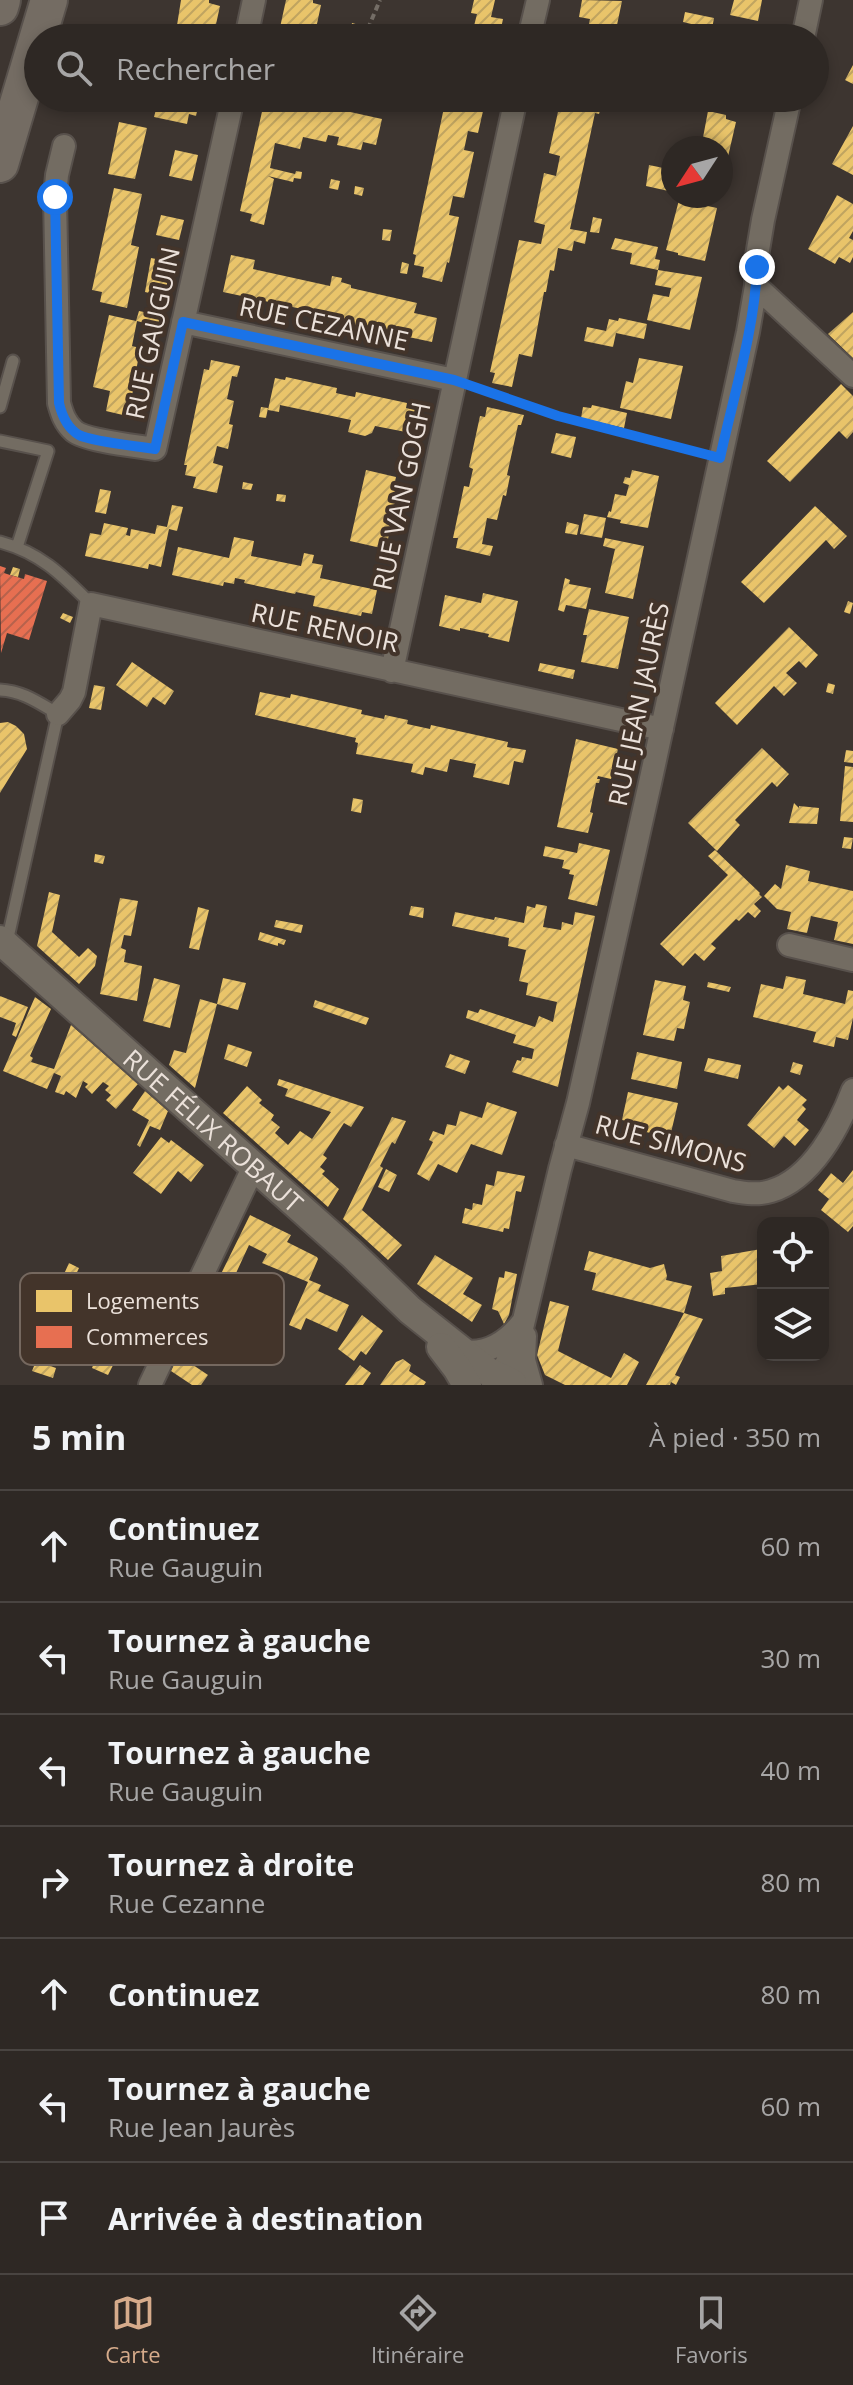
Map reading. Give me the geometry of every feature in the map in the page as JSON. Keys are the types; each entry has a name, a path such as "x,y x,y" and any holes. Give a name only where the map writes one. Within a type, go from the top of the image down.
{"highway":[{"path":"0,7 2,0"},
{"path":"42,24 49,0"},
{"path":"0,164 24,84"}],"street":[{"path":"249,24 254,0"},
{"path":"532,24 538,0"},
{"path":"806,24 811,0"},
{"name":"RUE GAUGUIN","path":"64,146 55,197 59,403 62,414 71,428 84,437 155,449 230,112"},
{"name":"RUE VAN GOGH","path":"392,671 513,112"},
{"name":"RUE JEAN JAURÈS","path":"508,1384 582,1088 662,729 756,286 763,220 787,112"},
{"path":"756,286 853,376"},
{"name":"RUE CEZANNE","path":"183,322 454,380"},
{"path":"58,714 74,692 91,604"},
{"name":"RUE RENOIR","path":"91,604 662,729"},
{"name":"RUE FÉLIX ROBAUT","path":"5,942 410,1310 508,1384"},
{"path":"789,945 853,960"},
{"name":"RUE SIMONS","path":"566,1145 733,1191 759,1193 795,1178 831,1138 853,1090"},
{"path":"203,1273 254,1166"},
{"name":"RUE FÉLIX ROBAUT","path":"410,1310 467,1385"},
{"path":"462,1351 483,1351 497,1345 514,1333 525,1318"},
{"path":"150,1385 159,1365"}],"lane":[{"path":"0,407 13,361"},
{"path":"0,441 48,451 17,547"},
{"path":"0,542 23,549 59,572 91,604"},
{"path":"0,690 29,696 58,714 5,942"}],"path":[{"path":"370,24 380,0"},
{"path":"454,380 558,416 720,458"}],"building: Logements":[{"path":"181,0 209,0 209,3 220,6 216,24 177,24"},
{"path":"286,0 313,0 313,3 321,5 317,24 281,24"},
{"path":"474,0 495,0 491,17 503,19 502,24 474,24 477,14 471,13"},
{"path":"582,0 622,1 617,24 589,24 590,19 579,17"},
{"path":"734,0 762,0 758,21 730,15"},
{"path":"685,12 714,18 713,24 683,22"},
{"path":"853,65 853,84 845,80"},
{"path":"155,112 197,112 196,116 189,114 187,124 154,117"},
{"path":"262,112 350,112 382,119 376,145 363,142 361,150 337,145 339,137 328,135 326,142 303,137 300,149 275,143 270,168 295,174 296,171 302,172 301,179 294,178 293,182 268,176 274,179 264,225 250,221 252,214 240,211"},
{"path":"443,112 483,112 478,133 468,131 464,150 474,152 464,198 453,196 449,215 459,217 442,282 422,277 424,267 414,265 416,255 413,254"},
{"path":"558,112 600,112 595,113 570,229 587,232 585,244 574,241 572,251 558,248 554,271 550,270 544,292 532,357 519,354 512,387 492,383 495,373 490,372 519,240 541,244 545,225 534,222 544,173 556,176 560,156 549,153"},
{"path":"708,112 726,115 726,119 736,122 733,136 703,136"},
{"path":"119,122 147,128 135,179 108,174"},
{"path":"853,126 853,175 832,164"},
{"path":"175,150 198,155 192,181 169,176"},
{"path":"649,165 661,168 661,189 646,186"},
{"path":"331,179 340,181 338,190 329,188"},
{"path":"355,186 364,188 362,196 354,194"},
{"path":"114,188 142,194 131,245 139,247 127,308 100,302 102,292 92,290"},
{"path":"837,195 853,204 853,231 849,238 853,240 853,257 850,263 839,257 835,264 808,249"},
{"path":"677,208 717,208 705,261 666,250"},
{"path":"161,215 184,220 179,240 156,235"},
{"path":"593,217 602,219 599,233 590,232"},
{"path":"383,229 392,230 390,241 382,240"},
{"path":"615,238 658,247 655,259 660,260 658,270 630,264 632,253 611,249"},
{"path":"231,255 255,260 253,269 330,286 332,276 342,278 341,282 351,285 351,288 417,303 414,313 437,318 432,342 343,323 344,318 223,292"},
{"path":"151,258 171,262 170,269 173,270 168,291 160,289 158,295 145,292"},
{"path":"402,262 409,264 407,274 400,273"},
{"path":"658,270 702,277 690,330 647,320 653,294 669,297 671,288 655,285"},
{"path":"139,311 163,316 160,327 137,321 132,346 140,348 132,396 144,399 140,419 106,411 110,391 93,387 109,315 136,321"},
{"path":"853,312 853,358 828,334"},
{"path":"619,318 647,324 644,339 616,333 613,347 584,341 587,327 606,331 609,319 618,321"},
{"path":"639,358 683,366 671,419 620,408 626,381 633,383"},
{"path":"211,360 240,366 237,377 232,376 227,399 234,401 228,449 217,446 213,463 223,466 217,493 193,488 196,477 185,475 187,465 184,465 204,369 209,370"},
{"path":"286,377 337,388 336,393 345,395 355,397 356,392 407,403 406,408 416,410 411,433 375,426 372,433 365,436 348,432 351,420 280,405 279,412 268,410 275,378 285,380"},
{"path":"841,384 853,396 853,432 847,439 839,431 790,482 767,461"},
{"path":"592,405 627,413 624,428 581,418 583,407 591,408"},
{"path":"261,407 268,408 266,418 259,417"},
{"path":"487,407 524,415 521,425 518,425 507,475 510,476 506,496 503,495 497,520 487,518 482,544 493,546 490,556 456,548 458,538 453,538 464,486 469,487 473,469 469,467 480,416 485,417"},
{"path":"556,433 576,437 571,458 551,453"},
{"path":"366,470 396,477 394,487 399,488 388,539 383,538 381,548 350,541"},
{"path":"632,470 659,476 648,528 620,523 621,520 607,517 615,494 626,496 629,485 623,483 625,477 630,478"},
{"path":"243,482 253,484 251,490 242,489"},
{"path":"100,489 111,491 106,514 95,512"},
{"path":"277,494 286,495 285,502 276,501"},
{"path":"172,505 183,507 177,531 169,529 161,567 149,564 148,569 85,556 90,533 101,535 104,523 128,528 126,535 130,536 131,529 155,534 157,525 167,527"},
{"path":"815,506 847,536 834,549 826,540 764,603 741,582"},
{"path":"584,514 606,518 602,538 580,534"},
{"path":"567,522 579,525 577,535 565,533"},
{"path":"234,537 254,541 251,556 301,566 304,553 314,555 312,563 323,565 320,578 377,590 372,614 362,612 361,616 313,606 315,596 244,583 245,580 235,578 234,584 224,582 223,586 172,575 178,547 229,558"},
{"path":"605,538 644,546 633,599 605,593 615,549 603,546"},
{"path":"13,567 20,569 18,577 10,575"},
{"path":"565,578 570,580 569,584 591,588 586,609 566,605 564,612 558,610"},
{"path":"483,593 518,601 509,642 488,637 489,634 439,626 445,595 481,603"},
{"path":"848,601 853,603 850,614 844,612"},
{"path":"589,609 629,617 618,669 581,662"},
{"path":"63,613 73,617 70,623 60,618"},
{"path":"789,627 818,655 806,668 799,661 786,673 797,683 784,696 774,686 737,725 715,703"},
{"path":"132,662 174,691 165,705 153,697 147,707 116,685"},
{"path":"540,663 575,670 573,679 538,671"},
{"path":"828,683 835,685 833,694 826,692"},
{"path":"94,685 105,687 101,710 89,708"},
{"path":"260,692 290,698 291,694 362,710 361,714 384,719 385,715 408,720 407,724 430,729 431,725 508,742 507,747 526,750 523,763 514,761 509,785 473,777 476,764 450,759 447,772 425,767 423,775 411,772 413,764 356,754 356,738 255,715"},
{"path":"8,722 24,734 27,749 0,793 0,723"},
{"path":"576,739 618,749 611,779 598,776 597,779 600,779 596,783 588,833 557,827"},
{"path":"762,748 789,774 777,787 772,782 735,820 740,825 717,851 688,823"},
{"path":"846,750 853,751 853,763 844,762"},
{"path":"845,766 853,767 853,822 840,821"},
{"path":"353,798 363,800 361,813 351,811"},
{"path":"794,803 799,808 819,808 817,824 789,823"},
{"path":"844,837 853,838 851,849 842,848"},
{"path":"579,843 610,850 597,906 568,899 574,875 562,868 564,860 543,856 545,846 577,853"},
{"path":"715,850 760,893 762,897 754,904 761,911 755,918 748,912 739,921 736,919 711,944 716,948 704,961 695,953 683,966 660,944 728,875 708,856"},
{"path":"95,854 105,856 103,864 94,862"},
{"path":"786,865 810,871 808,881 853,891 853,944 834,940 838,922 811,916 807,933 787,929 791,912 777,909 764,896 775,884 781,889"},
{"path":"49,892 60,895 52,932 79,957 88,948 97,956 95,966 79,984 37,946"},
{"path":"120,898 138,901 131,936 124,935 121,948 126,950 124,962 142,966 137,1001 100,994"},
{"path":"536,904 547,906 543,927 561,930 562,922 573,925 575,912 595,916 558,1087 512,1072 517,1060 521,1061 522,1057 532,1059 534,1049 513,1043 516,1035 466,1018 468,1010 478,1013 480,1009 535,1027 539,1016 553,1022 557,1002 526,995 528,983 519,981 526,950 508,946 509,938 452,926 455,912 524,923 527,906 535,908"},
{"path":"411,906 424,908 423,918 409,915"},
{"path":"198,907 209,910 199,950 189,948"},
{"path":"276,920 303,925 301,933 274,927"},
{"path":"260,932 286,940 284,945 258,940"},
{"path":"786,976 806,980 803,994 845,1004 848,990 853,991 853,1018 848,1040 836,1037 834,1047 825,1045 813,1042 816,1032 753,1017 761,984 783,989"},
{"path":"154,978 180,985 170,1028 143,1021"},
{"path":"223,978 246,983 238,1010 217,1004"},
{"path":"655,980 686,986 683,1000 690,1002 684,1029 677,1028 674,1041 643,1035"},
{"path":"708,982 731,987 729,992 707,987"},
{"path":"0,996 28,1007 16,1037 12,1035 16,1023 0,1017"},
{"path":"35,997 51,1009 30,1056 33,1058 31,1062 54,1069 71,1025 138,1084 116,1109 106,1100 111,1095 105,1090 109,1086 103,1082 92,1094 85,1087 88,1084 83,1081 76,1098 66,1091 64,1095 55,1092 61,1076 54,1073 47,1089 3,1071"},
{"path":"200,999 217,1004 195,1088 169,1065 174,1050 186,1053"},
{"path":"315,1000 369,1018 366,1025 313,1007"},
{"path":"228,1044 252,1052 247,1067 224,1059"},
{"path":"637,1052 682,1062 677,1089 631,1079"},
{"path":"450,1054 470,1061 465,1074 445,1067"},
{"path":"708,1058 741,1065 738,1079 704,1071"},
{"path":"793,1062 803,1065 800,1075 790,1072"},
{"path":"279,1079 364,1107 351,1127 344,1123 323,1155 327,1158 320,1167 325,1171 322,1174 339,1189 328,1207 223,1113 247,1086 262,1100 259,1103 274,1115 271,1120 280,1127 275,1133 288,1145 300,1131 312,1139 331,1112 285,1096 288,1089 277,1085"},
{"path":"788,1085 807,1100 802,1105 806,1109 797,1120 809,1130 795,1146 784,1136 774,1148 747,1125 779,1086 783,1090"},
{"path":"145,1091 168,1111 160,1130 150,1126 140,1147 137,1145 149,1120 132,1110"},
{"path":"628,1092 678,1103 670,1137 646,1132 648,1125 622,1120"},
{"path":"487,1102 517,1112 502,1155 471,1144 457,1173 438,1164 429,1181 417,1174 433,1142 429,1140 433,1131 444,1135 447,1124 456,1126 460,1111 482,1118"},
{"path":"392,1117 406,1121 380,1166 383,1168 362,1210 402,1245 388,1260 343,1219"},
{"path":"161,1137 169,1143 171,1140 204,1165 191,1182 178,1171 161,1194 133,1173"},
{"path":"386,1169 397,1175 389,1192 378,1187"},
{"path":"853,1170 853,1226 848,1232 821,1210 829,1199 818,1190 831,1173 843,1183"},
{"path":"497,1171 525,1176 521,1192 516,1191 509,1229 504,1228 503,1232 462,1223 465,1208 472,1210 473,1203 482,1205 486,1184 494,1186"},
{"path":"250,1215 291,1235 287,1242 317,1257 309,1280 321,1285 318,1291 349,1305 337,1332 306,1318 301,1330 289,1325 308,1282 262,1263 267,1254 249,1245 236,1273 221,1273"},
{"path":"757,1250 757,1285 725,1288 725,1294 713,1296 710,1273 722,1271 721,1256"},
{"path":"589,1251 650,1268 664,1264 666,1280 692,1286 684,1313 592,1290 596,1273 584,1270"},
{"path":"435,1255 473,1278 463,1294 482,1305 472,1322 417,1284"},
{"path":"69,1263 79,1268 77,1273 64,1273"},
{"path":"505,1271 517,1274 509,1315 504,1324 498,1311 492,1309 499,1277 504,1278"},
{"path":"550,1301 569,1306 558,1351 611,1378 624,1353 639,1362 627,1385 565,1385 545,1375 537,1355"},
{"path":"684,1313 703,1319 675,1375 680,1377 676,1385 671,1382 670,1385 646,1385"},
{"path":"362,1315 383,1331 366,1355 361,1351 354,1361 338,1349"},
{"path":"403,1359 411,1365 409,1371 426,1382 424,1385 380,1385 396,1362"},
{"path":"34,1365 56,1368 53,1378 32,1371"},
{"path":"93,1365 113,1365 108,1375 92,1368"},
{"path":"174,1365 193,1365 208,1375 201,1385 192,1385 171,1371"},
{"path":"360,1365 371,1373 363,1385 345,1385"}],"building: Commerces":[{"path":"0,566 6,568 4,573 10,575 24,579 25,574 47,581 29,640 7,633 1,653"}],"route":[{"path":"55,197 59,403 62,414 71,428 84,437 155,449 183,322 454,380 558,416 720,458 748,332 757,267"}]}
